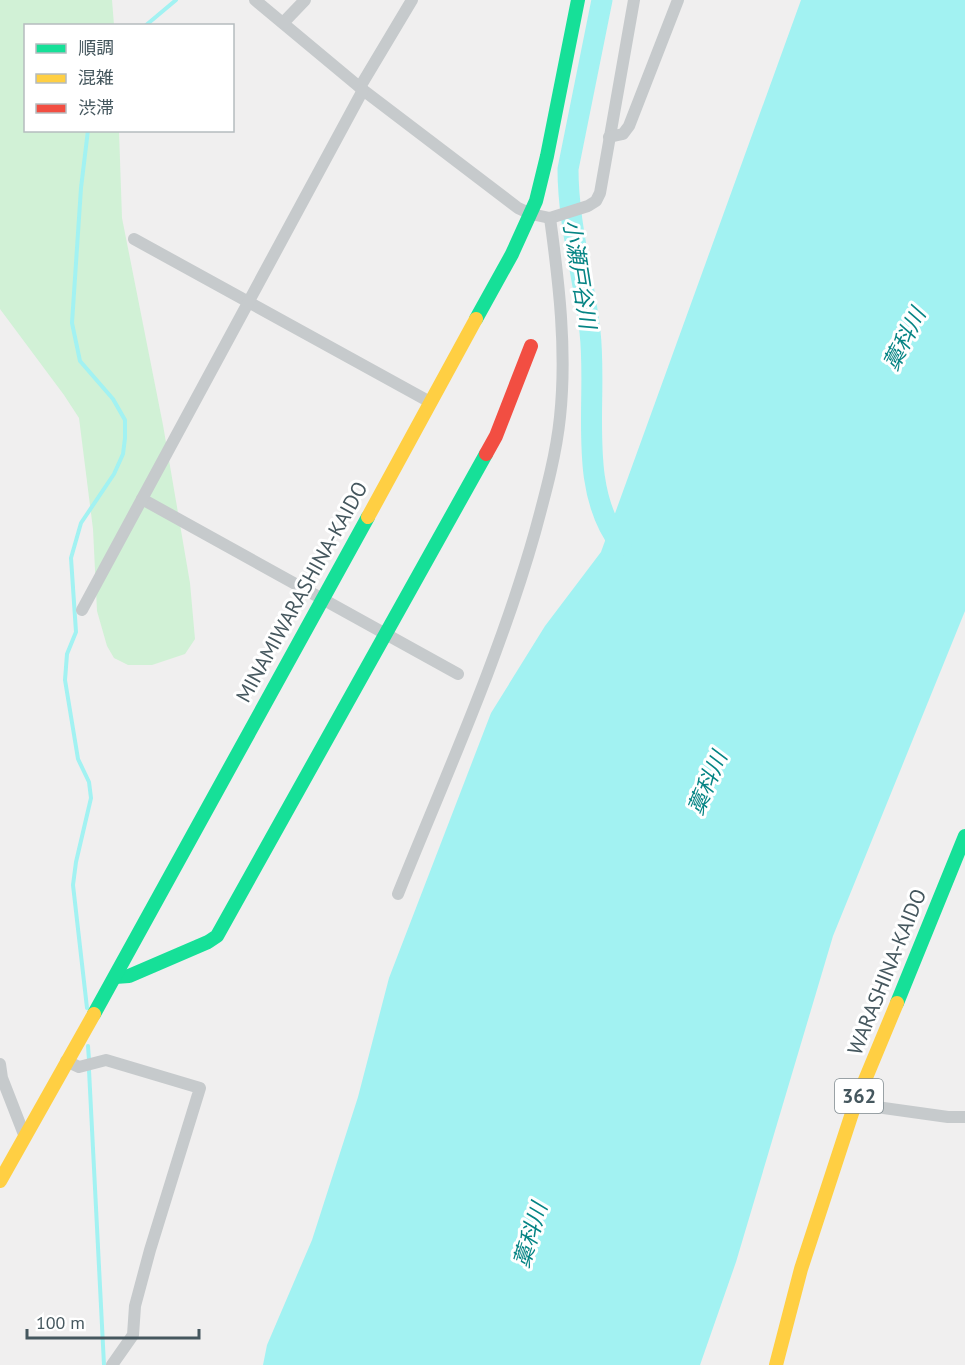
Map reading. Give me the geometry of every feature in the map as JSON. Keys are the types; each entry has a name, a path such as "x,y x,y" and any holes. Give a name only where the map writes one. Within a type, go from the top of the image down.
{"main road":[{"name":"MINAMIWARASHINA-KAIDO","path":"0,1181 115,977 512,254 531,214 547,156 578,0"},
{"path":"115,977 129,976 217,936 496,436 531,346"},
{"name":"WARASHINA-KAIDO","path":"776,1365 801,1269 855,1104 965,836"}],"street":[{"path":"255,0 362,88 518,208 531,214 550,218 588,206 596,201 600,193 634,0"},
{"path":"283,23 305,0"},
{"path":"82,610 362,88 412,0"},
{"path":"609,137 623,134 629,126 678,0"},
{"path":"398,894 518,591 556,448 560,416 562,339 558,276 550,218"},
{"path":"134,240 430,402"},
{"path":"142,499 458,674"},
{"path":"66,1061 79,1067 106,1060 200,1088 138,1294 133,1335 112,1365"},
{"path":"0,1064 2,1078 25,1137"},
{"path":"855,1104 965,1118"}],"green space":[{"path":"0,0 112,0 114,24 24,24 24,132 119,132 122,218 163,425 190,583 195,639 185,654 152,665 128,665 114,658 107,646 97,611 93,529 79,418 0,309"}],"water":[{"name":"藁科川","path":"801,0 965,0 965,611 833,936 736,1262 700,1365 263,1365 267,1345 312,1240 358,1097 389,978 491,713 545,626 601,552"}],"waterway":[{"path":"147,24 176,0"},
{"name":"小瀬戸谷川","path":"602,0 568,169 573,231 590,332 594,470 598,497 607,522 621,545"},
{"path":"87,1008 73,885 91,798 89,782 78,759 65,680 67,654 76,632 71,558 81,523 114,474 123,454 125,438 125,420 113,399 80,361 72,323 81,188 88,132"},
{"path":"88,1046 89,1060"},
{"path":"89,1070 104,1365"}],"traffic: fast":[{"path":"476,319 512,254 536,201 578,0"},
{"path":"115,977 129,976 217,936 486,454"},
{"path":"94,1014 368,517"},
{"path":"897,1003 965,836"}],"traffic: slow":[{"path":"368,517 476,319"},
{"path":"776,1365 801,1269 855,1104 897,1003"},
{"path":"0,1181 94,1014"}],"traffic: jam":[{"path":"486,454 496,436 531,346"}]}
